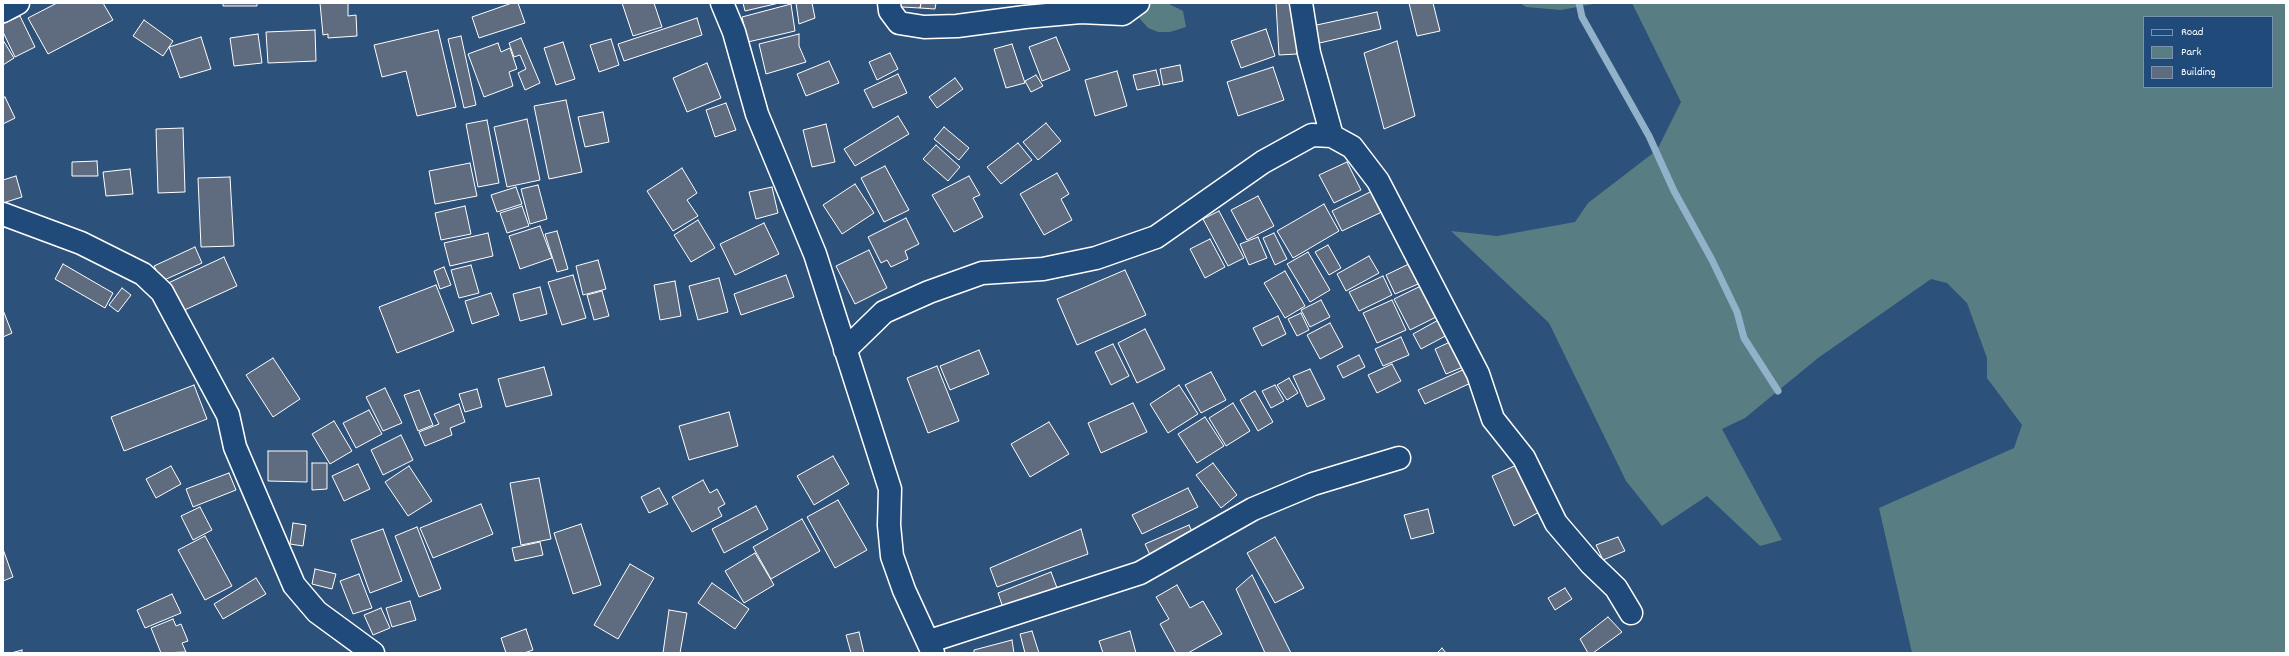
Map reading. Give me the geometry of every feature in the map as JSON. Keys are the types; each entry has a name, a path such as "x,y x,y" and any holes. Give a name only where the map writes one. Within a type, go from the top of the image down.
{"street":[{"path":"3,11 18,3"},
{"path":"722,3 734,32 758,114 815,254 890,488 889,525 892,556 904,590 931,647 1140,573 1253,509 1313,484 1399,458"},
{"path":"889,3 890,11 899,23 924,27 957,26 1025,17 1081,12 1123,14 1138,3"},
{"path":"1301,3 1309,53 1332,136"},
{"path":"845,350 884,312 942,287 982,273 1043,269 1096,258 1156,237 1263,162 1312,135 1332,136 1352,147 1378,181 1478,374 1493,419 1524,458 1556,523 1591,564 1616,588 1627,603 1631,613"},
{"path":"3,214 75,240 143,274 162,292 228,415 235,447 294,585 317,612 373,653"}],"green space":[{"path":"1134,3 1167,3 1183,11 1186,27 1170,32 1158,32 1148,28 1140,19"},
{"path":"1520,3 1599,3 1561,10 1526,7"},
{"path":"1632,3 2286,3 2286,653 1912,653 1879,508 2014,448 2022,425 1987,378 1987,358 1967,303 1947,283 1931,279 1818,358 1745,418 1722,429 1782,540 1760,546 1707,496 1662,526 1626,481 1549,323 1451,231 1497,236 1575,222 1588,203 1657,150 1681,102"}],"building":[{"path":"57,3 103,3 113,20 48,54 28,18"},
{"path":"223,3 257,3 257,6 223,6"},
{"path":"320,3 348,3 348,16 356,15 357,36 328,38 328,34 323,35"},
{"path":"512,3 518,3 525,23 479,38 472,17"},
{"path":"622,3 654,3 662,27 633,36"},
{"path":"743,3 779,3 745,11"},
{"path":"796,3 812,3 815,18 799,24"},
{"path":"898,3 921,3 920,8 902,7"},
{"path":"921,3 936,3 935,9 920,8"},
{"path":"1276,3 1294,3 1297,54 1279,55"},
{"path":"1409,3 1433,3 1440,31 1417,36"},
{"path":"791,4 795,31 748,42 742,17"},
{"path":"1377,12 1381,29 1315,44 1312,26"},
{"path":"20,16 35,47 15,57 3,32 3,24"},
{"path":"697,18 702,35 624,61 618,44"},
{"path":"144,20 173,41 163,56 133,36"},
{"path":"1266,29 1275,56 1241,68 1231,41"},
{"path":"315,30 316,61 268,63 266,32"},
{"path":"438,30 456,107 417,116 406,71 382,77 374,45"},
{"path":"258,34 262,63 234,66 230,38"},
{"path":"799,34 799,46 806,62 766,74 759,44"},
{"path":"461,36 476,105 464,108 448,39"},
{"path":"201,37 211,69 180,78 169,47"},
{"path":"1056,37 1070,70 1042,81 1029,47"},
{"path":"521,38 540,83 525,90 518,73 526,69 520,55 514,57 509,43"},
{"path":"611,39 619,65 599,72 590,45"},
{"path":"3,40 14,58 3,65"},
{"path":"1397,41 1415,116 1384,129 1364,53"},
{"path":"563,42 575,79 556,85 544,48"},
{"path":"498,43 501,52 510,48 517,69 509,72 513,86 484,97 468,54"},
{"path":"1012,44 1025,83 1006,88 994,49"},
{"path":"890,53 898,69 877,80 869,62"},
{"path":"829,61 839,83 806,96 797,74"},
{"path":"707,63 721,98 687,112 673,78"},
{"path":"1180,65 1183,81 1163,85 1160,69"},
{"path":"1273,67 1284,100 1238,116 1227,82"},
{"path":"1156,70 1160,85 1137,90 1133,75"},
{"path":"1117,71 1127,106 1095,116 1085,80"},
{"path":"898,74 907,93 873,108 864,90"},
{"path":"1036,75 1043,86 1031,92 1025,81"},
{"path":"955,78 963,89 937,108 929,97"},
{"path":"5,97 15,118 3,124 3,98"},
{"path":"566,100 582,172 549,179 534,106"},
{"path":"726,103 736,130 715,137 706,110"},
{"path":"603,112 609,142 585,147 578,117"},
{"path":"898,116 909,134 855,166 844,149"},
{"path":"527,119 540,180 507,187 494,127"},
{"path":"487,120 499,183 478,187 466,124"},
{"path":"1046,123 1061,141 1038,160 1023,142"},
{"path":"826,124 835,162 812,167 803,130"},
{"path":"944,127 969,148 959,160 934,139"},
{"path":"183,128 185,192 158,193 156,129"},
{"path":"1018,143 1032,160 1001,184 987,167"},
{"path":"936,145 960,167 948,181 923,159"},
{"path":"97,161 98,176 72,176 72,162"},
{"path":"1347,162 1361,190 1334,203 1319,175"},
{"path":"470,163 477,196 435,204 429,171"},
{"path":"885,166 909,210 884,222 861,178"},
{"path":"682,168 697,193 687,200 698,216 673,231 647,191"},
{"path":"130,169 133,194 106,196 103,172"},
{"path":"1057,173 1069,194 1061,199 1072,220 1044,235 1020,194"},
{"path":"16,176 22,197 3,203 3,180"},
{"path":"969,176 980,195 973,198 983,217 954,232 932,195"},
{"path":"230,177 234,246 201,247 198,178"},
{"path":"855,184 874,213 842,234 823,205"},
{"path":"538,185 547,219 530,224 521,189"},
{"path":"516,187 522,204 497,212 491,195"},
{"path":"772,187 778,213 756,219 749,192"},
{"path":"1378,188 1388,209 1342,231 1332,211"},
{"path":"1258,196 1274,226 1247,240 1231,210"},
{"path":"1324,204 1339,231 1293,258 1277,231"},
{"path":"465,206 471,234 441,240 435,213"},
{"path":"522,206 529,226 507,233 500,213"},
{"path":"1219,211 1244,258 1228,266 1203,219"},
{"path":"906,218 919,244 905,251 908,259 891,267 887,260 881,263 868,237"},
{"path":"698,220 715,248 691,262 674,235"},
{"path":"764,223 779,254 735,275 720,244"},
{"path":"540,226 552,258 520,269 509,236"},
{"path":"557,231 568,269 557,272 545,234"},
{"path":"488,233 493,256 450,266 444,243"},
{"path":"1274,233 1287,259 1275,265 1263,238"},
{"path":"1258,237 1267,258 1249,265 1240,244"},
{"path":"1210,239 1225,267 1205,278 1190,249"},
{"path":"1328,245 1341,268 1329,275 1315,252"},
{"path":"195,247 202,263 162,281 154,266"},
{"path":"869,250 887,288 855,304 836,266"},
{"path":"1308,252 1330,290 1310,302 1287,264"},
{"path":"1369,256 1379,273 1346,291 1337,274"},
{"path":"224,257 237,286 178,313 164,285"},
{"path":"598,260 606,289 583,295 576,266"},
{"path":"1415,261 1425,281 1395,294 1386,275"},
{"path":"63,264 113,293 105,308 55,279"},
{"path":"471,265 479,293 459,298 451,270"},
{"path":"444,267 451,285 440,289 434,271"},
{"path":"1125,270 1146,315 1077,345 1057,299"},
{"path":"1285,271 1305,306 1285,318 1264,283"},
{"path":"573,275 586,318 562,325 548,282"},
{"path":"786,275 794,297 741,315 734,294"},
{"path":"1383,276 1392,295 1359,311 1349,292"},
{"path":"719,278 728,312 698,320 689,286"},
{"path":"675,281 681,316 660,320 654,285"},
{"path":"1425,284 1440,315 1410,330 1394,299"},
{"path":"436,285 454,331 397,353 379,307"},
{"path":"540,287 547,314 520,321 513,294"},
{"path":"122,288 131,295 118,312 109,305"},
{"path":"602,291 609,316 594,320 587,295"},
{"path":"491,293 499,315 472,324 465,301"},
{"path":"1321,300 1330,317 1310,327 1301,310"},
{"path":"1392,300 1406,330 1377,343 1363,313"},
{"path":"3,310 12,333 3,337"},
{"path":"1301,313 1309,330 1297,336 1288,319"},
{"path":"1278,316 1286,334 1262,346 1253,328"},
{"path":"1442,318 1451,333 1421,349 1413,334"},
{"path":"1330,323 1343,347 1320,359 1307,335"},
{"path":"1145,329 1165,369 1137,383 1118,343"},
{"path":"1401,337 1409,355 1383,366 1375,349"},
{"path":"1452,341 1463,367 1446,374 1435,349"},
{"path":"1113,344 1129,376 1111,385 1095,352"},
{"path":"979,350 989,374 950,390 940,366"},
{"path":"1359,355 1365,367 1343,378 1337,366"},
{"path":"273,358 300,399 273,417 246,375"},
{"path":"1392,364 1401,381 1377,393 1368,375"},
{"path":"937,366 959,421 928,433 907,378"},
{"path":"544,367 552,395 506,407 498,379"},
{"path":"1467,368 1473,382 1425,404 1418,390"},
{"path":"1310,369 1325,399 1307,407 1293,376"},
{"path":"1211,372 1226,400 1201,413 1185,385"},
{"path":"1289,378 1298,393 1287,400 1277,385"},
{"path":"194,385 207,419 124,451 111,417"},
{"path":"1179,385 1198,414 1168,433 1150,404"},
{"path":"1275,385 1284,401 1271,408 1262,391"},
{"path":"385,388 402,423 383,431 366,397"},
{"path":"477,389 482,407 465,412 459,394"},
{"path":"419,390 433,425 418,431 404,395"},
{"path":"1255,391 1273,422 1258,431 1240,400"},
{"path":"1133,403 1147,432 1101,453 1088,423"},
{"path":"1233,403 1250,431 1226,446 1209,418"},
{"path":"459,404 465,422 450,428 452,435 425,446 419,432 439,424 434,414"},
{"path":"369,410 382,434 356,448 343,423"},
{"path":"729,412 738,446 689,460 679,426"},
{"path":"1205,417 1224,446 1197,463 1178,434"},
{"path":"334,421 352,451 330,464 312,434"},
{"path":"1049,422 1069,454 1030,477 1011,444"},
{"path":"401,435 413,460 383,475 371,450"},
{"path":"268,451 307,451 307,482 268,481"},
{"path":"833,456 849,484 814,505 797,476"},
{"path":"312,463 327,463 327,489 312,490"},
{"path":"1213,463 1237,495 1221,508 1196,475"},
{"path":"358,464 370,489 344,501 332,476"},
{"path":"1519,464 1541,511 1514,526 1492,476"},
{"path":"171,466 181,484 156,498 146,479"},
{"path":"409,466 432,501 408,516 385,482"},
{"path":"229,473 236,490 193,507 186,489"},
{"path":"539,478 551,539 521,545 510,483"},
{"path":"703,480 710,493 717,489 725,504 718,508 722,516 692,532 672,497"},
{"path":"659,488 668,504 649,513 641,497"},
{"path":"1188,488 1198,507 1142,534 1132,515"},
{"path":"838,500 867,550 835,568 807,517"},
{"path":"481,504 493,534 433,558 420,528"},
{"path":"756,506 768,529 724,553 712,529"},
{"path":"200,507 212,530 193,540 181,516"},
{"path":"1428,509 1434,533 1411,539 1404,515"},
{"path":"802,519 820,551 771,579 753,547"},
{"path":"293,523 306,525 303,546 290,544"},
{"path":"581,524 601,585 573,594 554,533"},
{"path":"1189,525 1199,547 1155,566 1145,544"},
{"path":"417,527 441,589 419,597 395,536"},
{"path":"383,529 402,581 370,593 351,540"},
{"path":"1081,529 1088,554 997,587 990,568"},
{"path":"205,536 232,586 205,600 178,550"},
{"path":"1275,537 1304,588 1275,603 1247,553"},
{"path":"1618,537 1625,551 1603,560 1596,545"},
{"path":"540,542 543,555 515,561 512,548"},
{"path":"3,549 13,577 3,581"},
{"path":"755,553 774,585 744,603 725,571"},
{"path":"630,564 654,578 618,639 594,625"},
{"path":"315,569 336,574 332,589 312,584"},
{"path":"1051,572 1062,601 1007,620 998,593"},
{"path":"359,574 372,608 353,614 340,581"},
{"path":"1252,575 1291,653 1265,653 1236,589"},
{"path":"256,578 266,594 223,619 214,604"},
{"path":"712,583 749,609 735,629 698,603"},
{"path":"1177,585 1190,608 1203,601 1222,634 1188,653 1176,653 1160,624 1169,619 1156,597"},
{"path":"1565,588 1572,599 1555,610 1548,598"},
{"path":"172,594 181,613 145,628 137,610"},
{"path":"410,601 416,620 392,627 386,608"},
{"path":"381,608 390,628 373,635 364,615"},
{"path":"669,610 687,613 680,653 663,653"},
{"path":"1608,617 1622,632 1593,653 1588,653 1580,639"},
{"path":"173,619 176,626 181,624 188,641 182,643 186,652 161,653 151,628"},
{"path":"526,629 533,650 524,653 506,653 501,638"},
{"path":"1032,631 1039,653 1025,653 1020,634"},
{"path":"1130,631 1136,653 1103,653 1099,641"},
{"path":"859,632 864,653 851,653 846,635"},
{"path":"1012,640 1014,653 974,653 974,650"},
{"path":"1442,648 1446,653 1437,653"},
{"path":"22,650 22,653 11,653"}],"waterway":[{"path":"1579,3 1582,17 1649,136 1674,191 1712,260 1737,312 1744,338 1778,391"}]}
